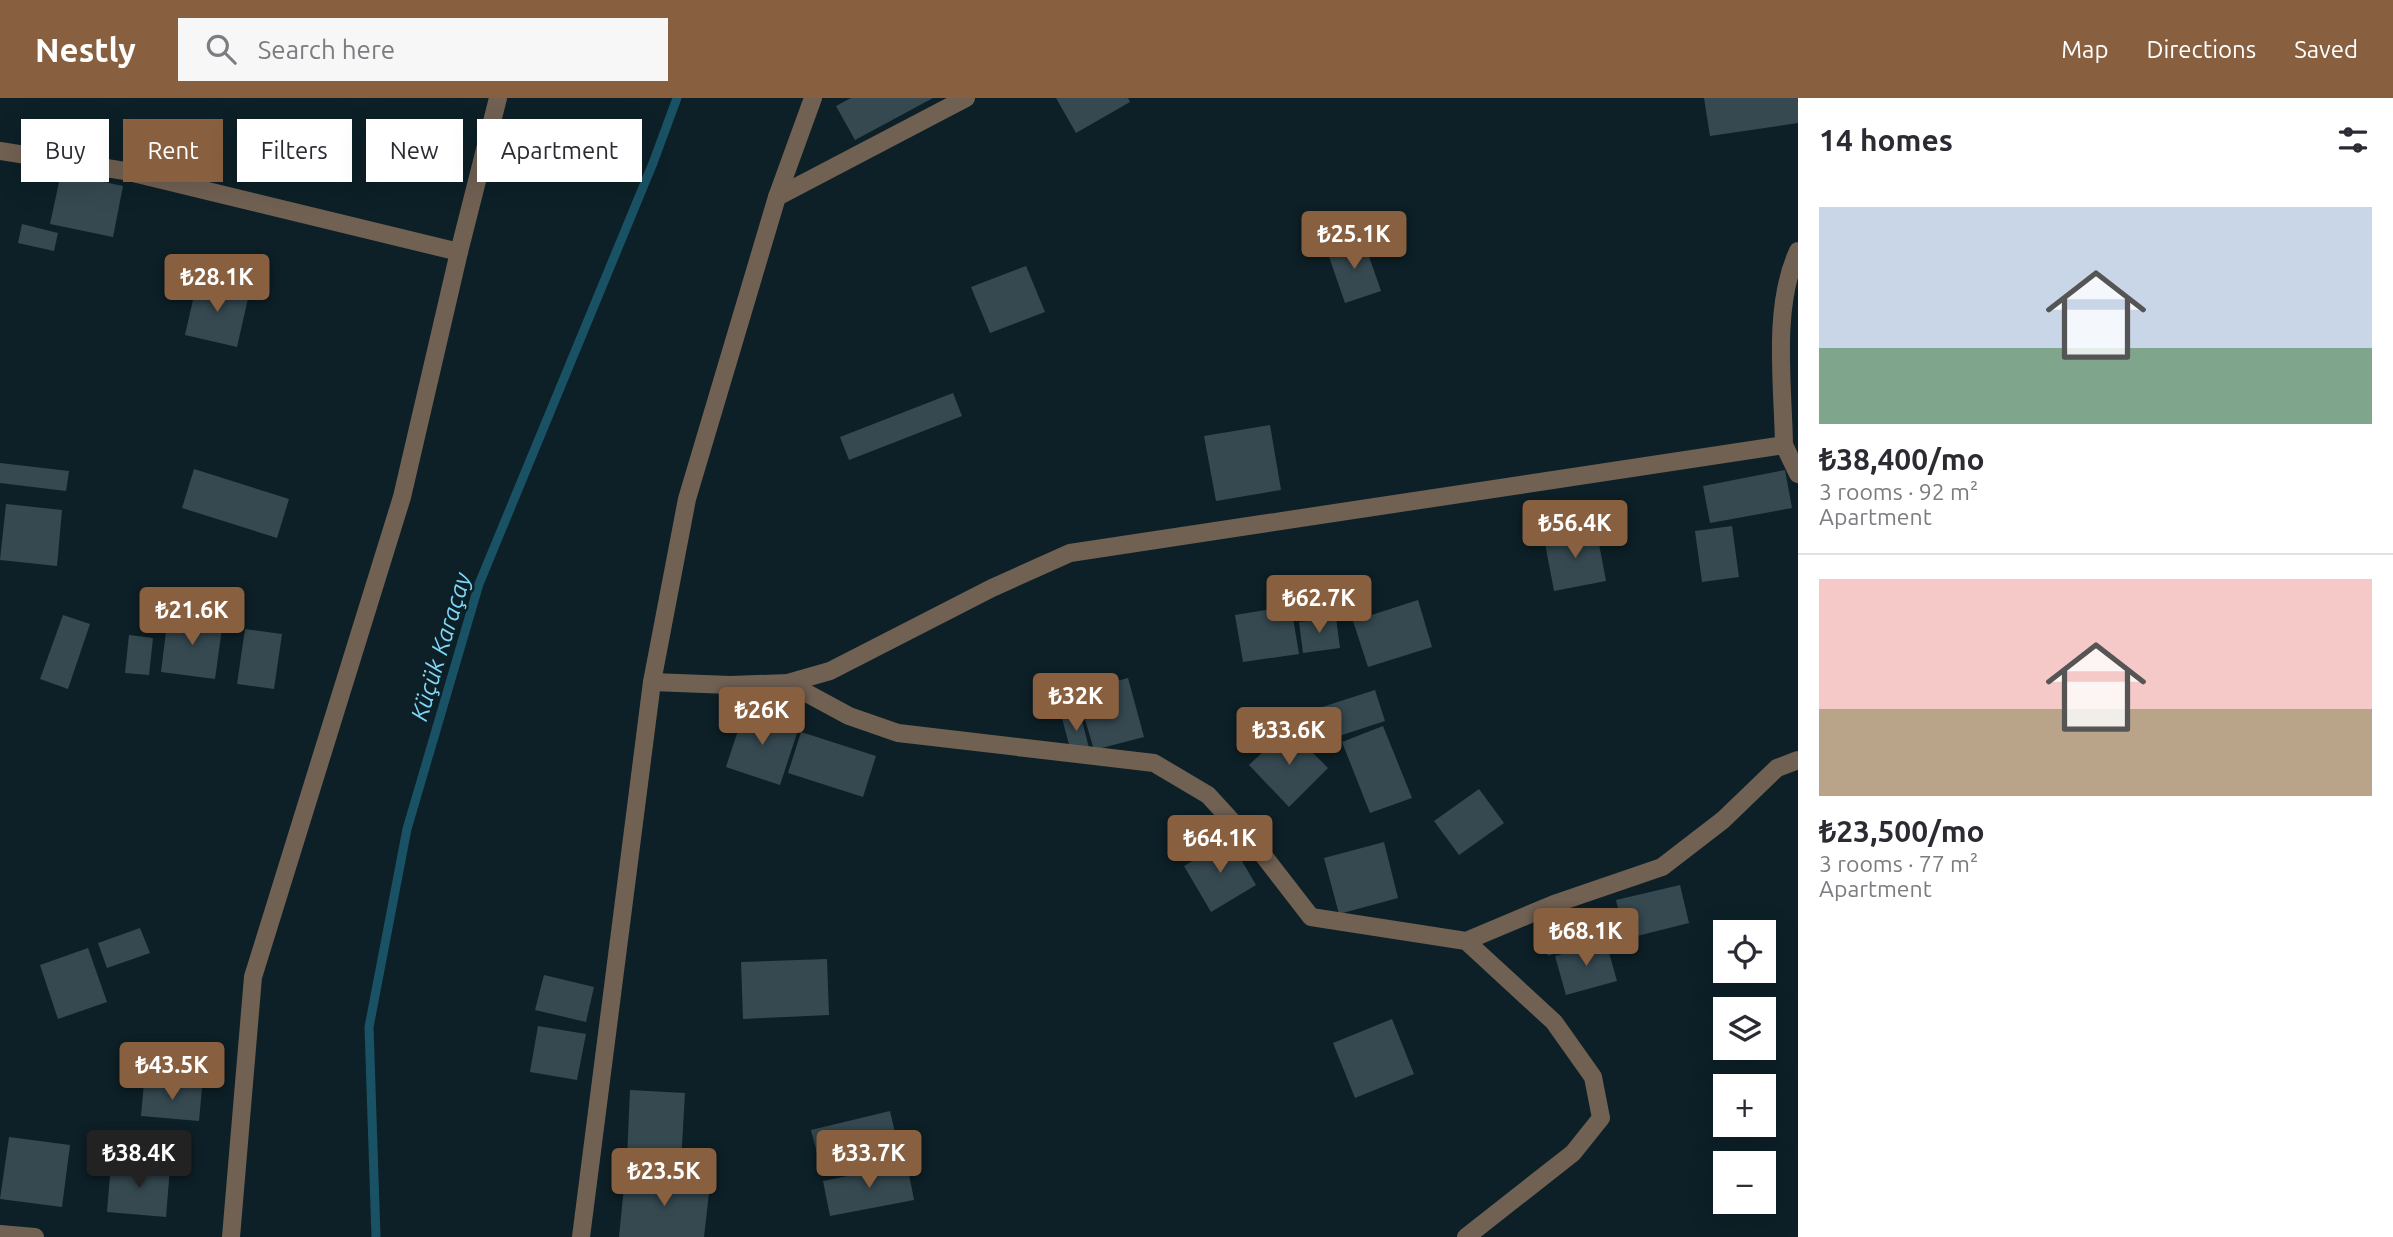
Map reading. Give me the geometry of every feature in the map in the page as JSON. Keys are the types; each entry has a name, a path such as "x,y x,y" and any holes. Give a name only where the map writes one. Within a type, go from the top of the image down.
{"street":[{"path":"232,1237 253,977 402,497 498,98"},
{"path":"582,1237 652,682 687,499 777,197 813,98"},
{"path":"777,197 966,98"},
{"path":"0,151 125,171 459,252"},
{"path":"1798,251 1791,267 1781,330 1784,445 1798,474"},
{"path":"652,682 730,685 788,683 830,671 992,588 1070,552 1784,445"},
{"path":"788,683 849,716 898,733 1154,763 1208,795 1263,855 1311,917 1466,941 1554,904 1662,867 1723,820 1777,768 1798,760"},
{"path":"1466,941 1554,1022 1593,1077 1601,1118 1573,1153 1466,1237"},
{"path":"0,1234 35,1237"}],"building":[{"path":"851,98 933,98 855,140 836,106"},
{"path":"1056,98 1128,98 1130,102 1076,133"},
{"path":"1704,98 1798,98 1798,123 1710,136"},
{"path":"59,182 104,182 123,186 113,237 50,224"},
{"path":"22,224 58,233 54,251 18,243"},
{"path":"1363,239 1381,291 1345,303 1327,251"},
{"path":"1026,266 1045,312 990,333 971,287"},
{"path":"197,282 249,294 237,347 185,335"},
{"path":"953,393 962,416 849,460 840,437"},
{"path":"1270,425 1281,490 1216,501 1204,436"},
{"path":"0,463 69,471 66,491 0,483"},
{"path":"194,469 289,499 277,538 182,508"},
{"path":"1785,470 1792,508 1710,523 1703,486"},
{"path":"6,504 62,510 57,566 0,560"},
{"path":"1732,526 1739,577 1702,582 1695,531"},
{"path":"1596,528 1606,581 1554,591 1544,538"},
{"path":"1418,600 1432,647 1368,667 1353,621"},
{"path":"1291,606 1299,654 1243,662 1235,615"},
{"path":"63,615 90,624 68,689 40,679"},
{"path":"168,615 223,621 215,679 161,672"},
{"path":"1336,618 1340,648 1303,653 1299,622"},
{"path":"245,629 282,634 274,689 237,684"},
{"path":"129,635 153,638 149,675 125,673"},
{"path":"1128,678 1144,737 1094,750 1077,692"},
{"path":"1375,690 1385,721 1330,739 1319,708"},
{"path":"745,709 799,727 780,785 726,767"},
{"path":"1080,713 1089,748 1071,752 1062,718"},
{"path":"1383,726 1412,798 1370,813 1342,742"},
{"path":"1288,728 1328,768 1289,807 1249,765"},
{"path":"801,732 876,756 863,797 788,773"},
{"path":"1479,789 1504,823 1459,855 1434,821"},
{"path":"1229,839 1256,885 1211,912 1184,866"},
{"path":"1384,842 1398,898 1339,914 1324,858"},
{"path":"1680,885 1689,923 1625,939 1616,900"},
{"path":"1593,913 1602,937 1548,956 1540,931"},
{"path":"140,928 150,953 107,968 98,943"},
{"path":"1606,942 1617,981 1566,995 1555,956"},
{"path":"88,948 107,1002 58,1019 40,965"},
{"path":"827,959 829,1015 743,1019 741,962"},
{"path":"544,975 594,987 586,1022 535,1010"},
{"path":"1392,1019 1414,1074 1355,1098 1333,1043"},
{"path":"538,1026 586,1034 577,1080 530,1072"},
{"path":"144,1083 202,1088 199,1121 141,1116"},
{"path":"630,1090 685,1093 681,1162 627,1159"},
{"path":"890,1111 899,1150 821,1169 811,1130"},
{"path":"94,1132 164,1137 163,1162 92,1156"},
{"path":"9,1137 70,1145 62,1207 0,1199"},
{"path":"111,1163 170,1167 166,1217 107,1212"},
{"path":"907,1164 914,1200 830,1216 823,1181"},
{"path":"625,1176 710,1184 704,1237 619,1237"}],"waterway":[{"name":"Küçük Karaçay","path":"376,1237 369,1027 407,829 479,584 653,163 677,98"}]}
